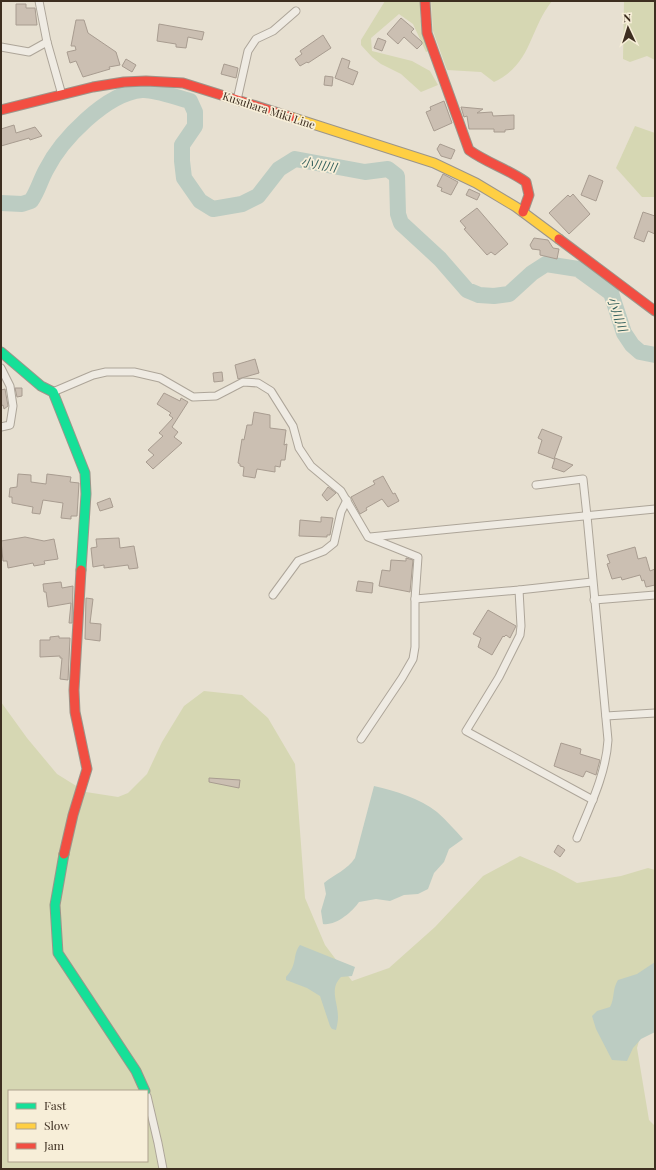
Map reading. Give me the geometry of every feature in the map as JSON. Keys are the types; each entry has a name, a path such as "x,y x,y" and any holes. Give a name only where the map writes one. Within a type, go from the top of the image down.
{"main road":[{"path":"425,1 427,33 469,150 484,162 514,174 526,182 529,195 523,212"},
{"name":"Kusuhara Miki Line","path":"1,110 101,85 148,80 183,83 434,163 476,183 523,212 655,311"},
{"path":"1,352 41,386 53,392 85,473 86,494 82,531 78,636 74,690 75,712 87,769 73,815 59,877 55,905 58,953 136,1071 145,1090"}],"street":[{"path":"38,1 47,42 62,95"},
{"path":"237,100 248,51 256,39 274,31 296,11"},
{"path":"1,48 30,52 47,42"},
{"path":"1,368 10,386 13,406 10,425 1,427"},
{"path":"53,392 92,375 106,372 134,372 160,378 193,397 216,396 243,382 258,382 271,391 293,426 299,448 311,466 341,491 368,537 418,557 415,599 415,647 413,659 361,739"},
{"path":"536,485 583,479 608,740 607,758 593,800 577,838"},
{"path":"273,595 298,561 324,551 334,543 341,512 347,500"},
{"path":"368,537 655,509"},
{"path":"415,599 592,582"},
{"path":"519,590 520,635 499,677 466,731 593,800"},
{"path":"594,600 655,595"},
{"path":"606,716 655,713"},
{"path":"148,1100 158,1143 162,1169"}],"green space":[{"path":"385,1 421,1 420,18 429,51 426,52 413,24 399,14 371,38 372,51 412,61 430,71 438,85 421,92 401,74 381,64 372,57 361,45 361,40"},
{"path":"431,1 552,1 544,12 529,46 516,66 506,75 494,82 481,72 447,70 433,31"},
{"path":"624,1 655,1 655,60 647,56 630,62 623,59"},
{"path":"635,126 655,133 655,197 642,197 616,168"},
{"path":"204,691 242,695 268,718 295,764 305,898 325,945 352,981 389,968 435,927 483,876 520,856 555,871 577,883 621,876 648,868 655,870 655,999 648,1009 637,1048 649,1120 655,1126 655,1169 1,1169 1,702 27,738 57,774 86,792 118,797 128,793 147,774 162,742 184,706"}],"shaded area":[{"path":"374,786 407,796 430,807 444,818 463,839 449,849 444,862 434,873 428,889 418,894 404,895 390,901 376,899 359,902 343,918 333,923 323,924 321,911 326,894 324,883 345,869 355,858"},
{"path":"300,945 355,967 352,976 341,977 335,986 338,1011 336,1030 332,1029 330,1026 320,996 307,988 286,980 286,977 294,964 296,952"},
{"path":"655,962 655,1032 641,1039 633,1048 627,1061 612,1060 596,1029 592,1016 597,1011 610,1007 618,980 637,974"}],"building":[{"path":"16,4 26,4 26,8 35,8 37,25 16,25"},
{"path":"401,18 414,29 411,32 422,42 417,49 404,37 398,44 387,34"},
{"path":"76,20 84,20 88,33 116,52 120,65 109,67 110,69 83,77 76,61 70,63 67,52 76,50 75,46 71,46"},
{"path":"159,24 204,32 202,40 188,37 186,48 176,47 176,44 157,41"},
{"path":"323,35 331,48 308,63 307,62 300,66 295,59 302,54 300,51"},
{"path":"378,38 386,41 382,51 374,48"},
{"path":"342,58 350,61 348,68 358,72 353,85 335,78"},
{"path":"126,59 136,65 132,72 122,66"},
{"path":"224,64 238,68 236,78 221,74"},
{"path":"325,76 333,77 332,86 324,85"},
{"path":"444,101 452,123 434,131 426,112 431,110 430,107"},
{"path":"461,107 483,109 477,113 492,112 493,116 514,115 514,129 505,130 505,132 494,132 494,129 469,129 467,116 464,117"},
{"path":"14,125 16,133 35,127 42,136 1,146 1,129"},
{"path":"440,144 455,150 451,159 441,156 437,149"},
{"path":"443,174 458,182 451,195 441,191 442,188 437,186"},
{"path":"589,175 603,181 596,201 581,195"},
{"path":"469,189 480,194 477,200 466,195"},
{"path":"573,194 590,214 569,234 549,213 568,195 570,197"},
{"path":"477,208 508,244 495,255 491,252 487,255 464,229 466,228 460,221"},
{"path":"643,212 655,216 655,234 648,231 644,242 634,238"},
{"path":"534,238 548,240 553,248 559,249 557,259 540,255 540,250 532,249 530,245"},
{"path":"255,359 259,373 238,379 235,365"},
{"path":"222,372 223,381 214,382 213,373"},
{"path":"15,388 22,388 22,396 17,397"},
{"path":"5,389 8,406 4,409 3,405 1,406 1,390"},
{"path":"164,393 180,401 181,398 188,402 172,427 178,432 174,437 182,443 153,469 146,462 154,455 148,450 163,436 159,433 173,418 169,415 171,413 157,404"},
{"path":"254,412 270,415 270,428 286,430 284,445 287,444 285,460 281,460 280,467 275,466 275,472 257,469 255,478 243,476 244,467 240,466 238,463 242,439 244,440 247,425 252,425"},
{"path":"542,429 562,437 554,459 538,453 542,440 538,438"},
{"path":"555,458 573,465 564,472 552,468"},
{"path":"18,474 31,475 31,482 46,484 47,474 71,477 70,482 79,483 77,516 71,516 71,519 61,518 63,503 43,500 40,514 32,513 33,507 12,503 12,497 9,497 10,488 17,487"},
{"path":"383,476 393,494 395,493 399,501 388,507 382,499 366,508 367,510 360,514 351,497 375,484 373,481"},
{"path":"328,487 336,493 327,501 322,495"},
{"path":"110,498 113,507 100,511 97,503"},
{"path":"321,517 333,518 330,535 327,535 327,537 299,536 300,520 321,522"},
{"path":"25,537 44,541 54,539 58,559 44,561 45,564 34,566 33,563 8,568 7,561 3,561 1,541"},
{"path":"119,538 120,548 134,546 138,568 129,569 128,565 104,568 104,565 93,567 91,548 97,547 96,539"},
{"path":"635,547 638,559 646,557 650,571 655,569 655,585 646,587 644,580 642,581 640,575 622,580 621,577 612,579 607,564 610,563 607,555"},
{"path":"406,558 413,560 410,592 379,586 382,570 390,571 391,560 406,561"},
{"path":"358,581 373,583 372,593 356,591"},
{"path":"61,582 62,588 73,586 72,623 69,623 71,603 48,607 46,592 44,592 43,584"},
{"path":"86,598 93,599 90,623 101,624 100,641 85,639"},
{"path":"488,610 516,626 510,638 506,635 504,637 503,636 492,655 478,647 481,638 473,634"},
{"path":"59,636 59,638 70,638 68,680 60,679 62,658 60,658 60,656 40,657 40,640 50,640 50,637"},
{"path":"561,743 581,749 580,754 600,760 596,775 586,771 583,777 554,766"},
{"path":"209,778 240,780 239,788 209,782"},
{"path":"558,845 565,850 560,857 554,852"}],"waterway":[{"name":"小川川","path":"1,203 22,204 31,201 46,170 62,145 73,132 100,109 128,93 142,90 159,92 190,101 195,112 195,126 182,145 184,178 200,201 213,209 242,204 258,196 279,169 295,159 365,172 388,169 397,176 398,214 401,223 440,259 467,290 479,295 494,296 509,294 532,273 546,264 578,269 611,293 624,333 632,345 640,352 655,355"}],"traffic: fast":[{"path":"1,352 41,386 53,392 85,473 86,494 81,570"},
{"path":"64,854 55,905 58,953 136,1071 145,1090"}],"traffic: slow":[{"path":"291,117 434,163 476,183 516,207 559,239"}],"traffic: jam":[{"path":"425,1 427,33 469,150 526,182 529,195 523,212"},
{"path":"1,110 93,87 124,82 146,81 183,83 291,117"},
{"path":"559,239 655,311"},
{"path":"64,854 73,815 87,769 75,712 74,690 81,570"}]}
